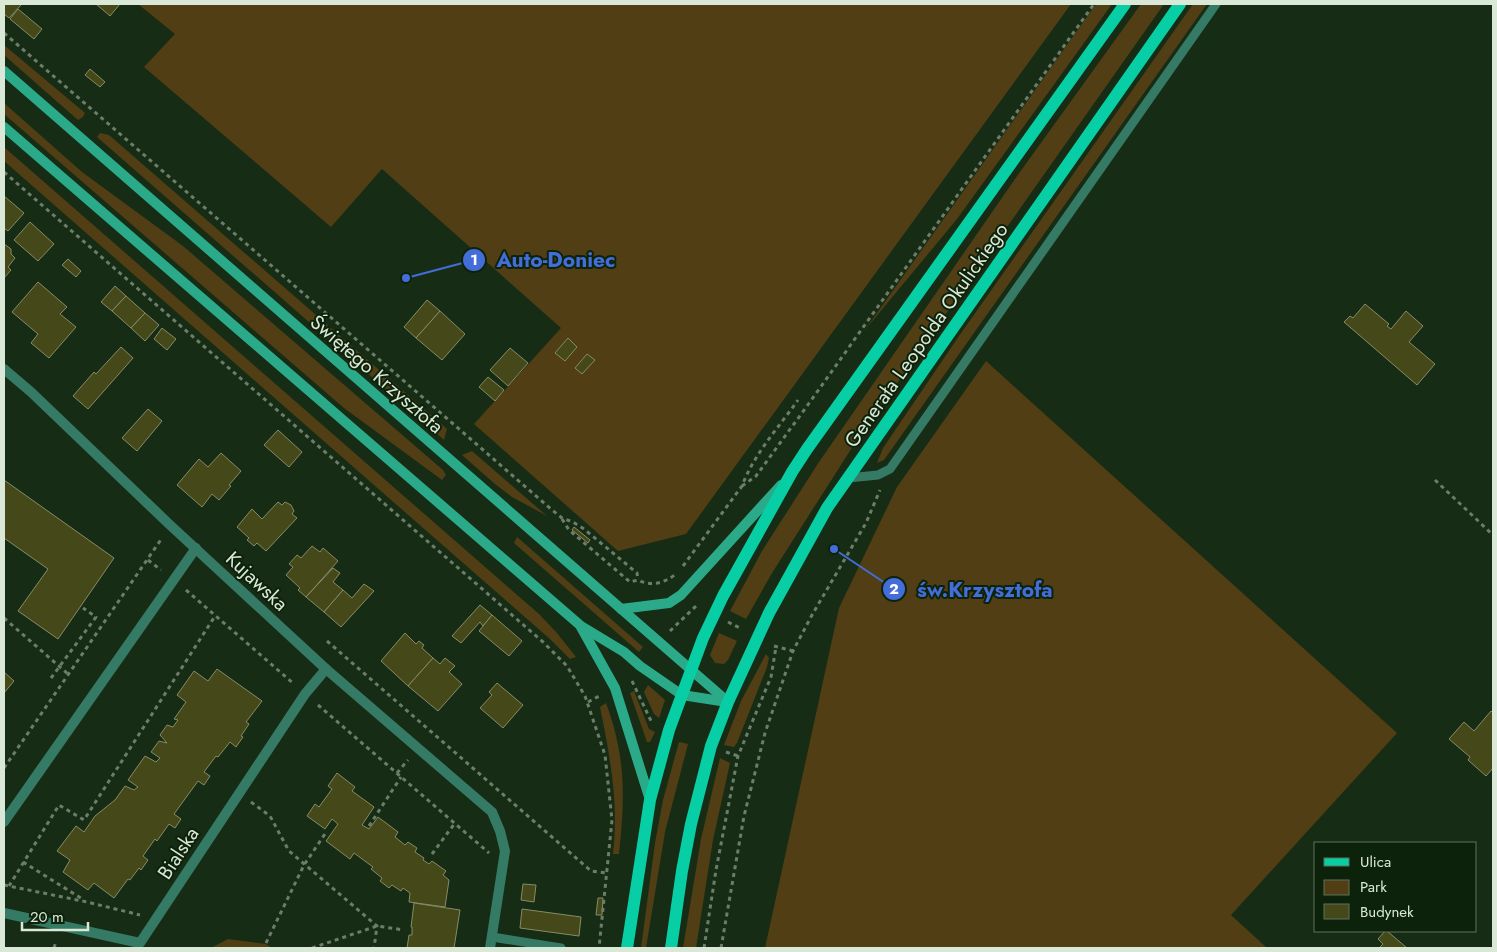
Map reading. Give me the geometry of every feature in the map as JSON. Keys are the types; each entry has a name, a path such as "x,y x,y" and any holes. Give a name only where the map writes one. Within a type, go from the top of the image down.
{"main road":[{"name":"Generała Leopolda Okulickiego","path":"628,948 650,800 669,730 703,638 723,596 792,472 1125,4"},
{"name":"Generała Leopolda Okulickiego","path":"671,948 691,824 711,746 728,702 770,613 827,508 1180,4"},
{"name":"Świętego Krzysztofa","path":"4,71 728,702"},
{"path":"4,127 581,626 624,652 640,666 682,695 728,702"},
{"path":"621,609 669,603 682,595 792,472"},
{"path":"581,626 615,688 650,800"}],"street":[{"name":"Kujawska","path":"4,369 31,392 170,525 326,669 492,812 500,831 505,851 503,866"},
{"path":"4,822 196,548"},
{"name":"Bialska","path":"4,913 140,942 305,694 326,669"},
{"path":"490,948 503,866"}],"lane":[{"path":"848,478 878,475 890,469 1059,225 1216,4"},
{"path":"492,936 561,948"}],"path":[{"path":"742,486 756,476 802,414 1094,4"},
{"path":"4,33 562,518 569,530 630,582 638,580 646,584 657,584 668,580 677,573 742,486 752,464 798,400"},
{"path":"4,172 544,642 567,666 588,702 605,755 612,820 599,948"},
{"path":"721,948 744,816 765,733 793,651 866,523 890,469"},
{"path":"1435,480 1493,535"},
{"path":"562,518 584,529 637,574 638,580"},
{"path":"4,768 148,560 170,525"},
{"path":"148,560 174,580 503,866"},
{"path":"673,626 688,615 696,606"},
{"path":"51,678 96,617 83,608"},
{"path":"9,886 59,805 84,820 215,616"},
{"path":"4,618 68,674"},
{"path":"725,620 743,629"},
{"path":"327,641 590,871 607,873"},
{"path":"704,948 716,870 738,756 771,677 776,647 793,651"},
{"path":"631,678 652,723 657,725"},
{"path":"588,702 602,695"},
{"path":"723,751 738,756"},
{"path":"370,826 402,777"},
{"path":"238,793 270,816 289,852 377,926"},
{"path":"432,854 454,823"},
{"path":"266,943 304,865 327,831"},
{"path":"24,862 87,902"},
{"path":"4,885 135,912 154,922"},
{"path":"374,948 377,926"},
{"path":"312,948 377,926 404,930"}],"green space":[{"path":"138,4 1071,4 686,534 618,551 474,424 561,328 382,169 331,227 144,67 175,34"},
{"path":"1096,4 1112,4 957,219 865,330"},
{"path":"1141,4 1164,4 855,443 772,573 746,619 730,611 762,551 819,462 1015,179"},
{"path":"1193,4 1207,4 884,460 877,463 883,448 959,336"},
{"path":"4,45 85,113 83,117 78,120 4,55"},
{"path":"4,103 82,172 183,246 443,470 446,475 442,480 344,408 4,114"},
{"path":"100,133 109,135 447,429 444,440 97,137"},
{"path":"4,147 539,614 576,657 570,659 551,640 4,161"},
{"path":"986,361 1397,733 1231,915 1267,948 765,948 839,608 897,487"},
{"path":"472,451 547,516 512,497 462,455"},
{"path":"517,537 643,647 639,652 514,543"},
{"path":"719,633 737,641 728,660 724,664 715,663 710,655"},
{"path":"766,654 769,658 767,667 737,743 734,747 724,745 741,701"},
{"path":"648,685 665,700 659,718 654,714 644,692"},
{"path":"634,691 649,729 655,732 650,742 647,742 630,693"},
{"path":"606,703 617,741 622,777 623,795 619,854 613,854 615,835 614,798 610,762 600,707"},
{"path":"679,742 688,744 665,832 646,948 641,948 655,843 663,800"},
{"path":"720,758 730,763 713,840 696,948 683,948 701,839"},
{"path":"228,939 266,944 272,948 211,948"}],"building":[{"path":"4,4 22,4 9,18 4,14"},
{"path":"96,4 120,4 110,16"},
{"path":"18,9 42,29 34,39 10,19"},
{"path":"90,69 105,82 100,87 85,75"},
{"path":"4,196 24,213 8,231 4,228"},
{"path":"30,222 54,244 38,261 14,240"},
{"path":"4,244 11,249 11,254 15,258 8,267 11,270 4,278"},
{"path":"68,259 81,271 76,277 62,265"},
{"path":"38,282 67,307 60,314 76,327 49,358 31,343 38,334 12,312"},
{"path":"115,286 126,296 112,311 101,302"},
{"path":"126,296 145,313 131,328 112,311"},
{"path":"427,300 440,311 416,338 404,327"},
{"path":"1365,304 1389,324 1387,326 1391,329 1406,311 1423,326 1409,342 1435,364 1417,385 1344,322 1350,316 1353,318"},
{"path":"440,311 465,334 442,360 416,338"},
{"path":"145,313 159,325 145,341 131,328"},
{"path":"162,328 176,339 167,350 154,339"},
{"path":"568,338 577,347 565,361 555,353"},
{"path":"121,347 133,358 88,409 73,396 94,372 96,374"},
{"path":"510,348 528,363 508,386 490,370"},
{"path":"587,354 595,360 582,374 575,368"},
{"path":"488,377 504,390 495,401 479,387"},
{"path":"148,409 162,421 137,451 122,438"},
{"path":"278,430 302,452 289,467 264,445"},
{"path":"221,453 241,471 219,500 212,494 202,507 177,485 199,459 208,467"},
{"path":"4,480 114,558 58,639 18,611 48,569 4,538"},
{"path":"278,502 282,505 285,502 291,505 294,511 292,514 297,518 266,551 257,543 254,546 247,540 249,538 237,527 252,509 262,519"},
{"path":"574,527 590,540 588,543 572,530"},
{"path":"312,546 320,552 323,548 338,561 306,597 298,590 300,588 286,575 293,567 289,564 297,555 301,558"},
{"path":"333,568 340,573 333,582 343,590 324,612 306,597"},
{"path":"364,584 374,591 341,627 324,612 343,590 352,598"},
{"path":"480,605 492,615 483,626 480,622 461,643 452,636"},
{"path":"492,615 522,641 509,656 479,631"},
{"path":"405,633 416,644 419,641 424,645 422,648 433,658 408,686 381,661"},
{"path":"433,658 440,664 445,658 455,666 449,672 462,684 438,711 408,686"},
{"path":"217,669 262,701 246,722 249,724 241,736 243,737 236,747 230,742 218,757 216,756 204,772 210,776 204,785 198,781 174,814 181,819 175,828 169,824 157,841 155,839 143,856 148,860 141,870 139,868 130,880 128,879 114,898 94,883 88,890 63,872 70,860 57,851 76,826 84,832 95,816 115,800 125,786 134,790 138,787 128,780 145,756 156,762 160,758 151,752 159,741 167,743 160,735 167,725 173,727 178,720 174,719 186,702 177,695 194,671 208,681"},
{"path":"4,672 14,681 4,693"},
{"path":"497,683 523,705 503,728 480,708 492,695 489,692"},
{"path":"1491,711 1493,713 1493,768 1486,776 1468,760 1470,757 1449,739 1464,722 1474,731"},
{"path":"337,773 355,787 352,791 374,807 362,825 369,829 378,817 398,832 395,837 405,845 408,842 417,848 415,852 424,858 423,860 429,864 432,861 446,871 443,875 449,880 445,907 409,902 410,893 403,888 401,891 392,885 389,888 380,881 382,878 371,869 373,867 354,853 350,859 326,841 338,824 332,819 325,829 307,816 315,804 319,807 332,789 328,786"},
{"path":"523,884 536,885 534,902 521,900"},
{"path":"598,898 603,898 602,915 596,915"},
{"path":"414,903 460,910 454,948 407,948 409,935 412,935"},
{"path":"522,909 581,917 579,936 520,928"},
{"path":"1384,932 1388,932 1407,948 1381,948 1383,944 1378,939"}],"place":[{"name":"Auto-Doniec","path":"406,278"},
{"name":"św.Krzysztofa","path":"834,549"}]}
